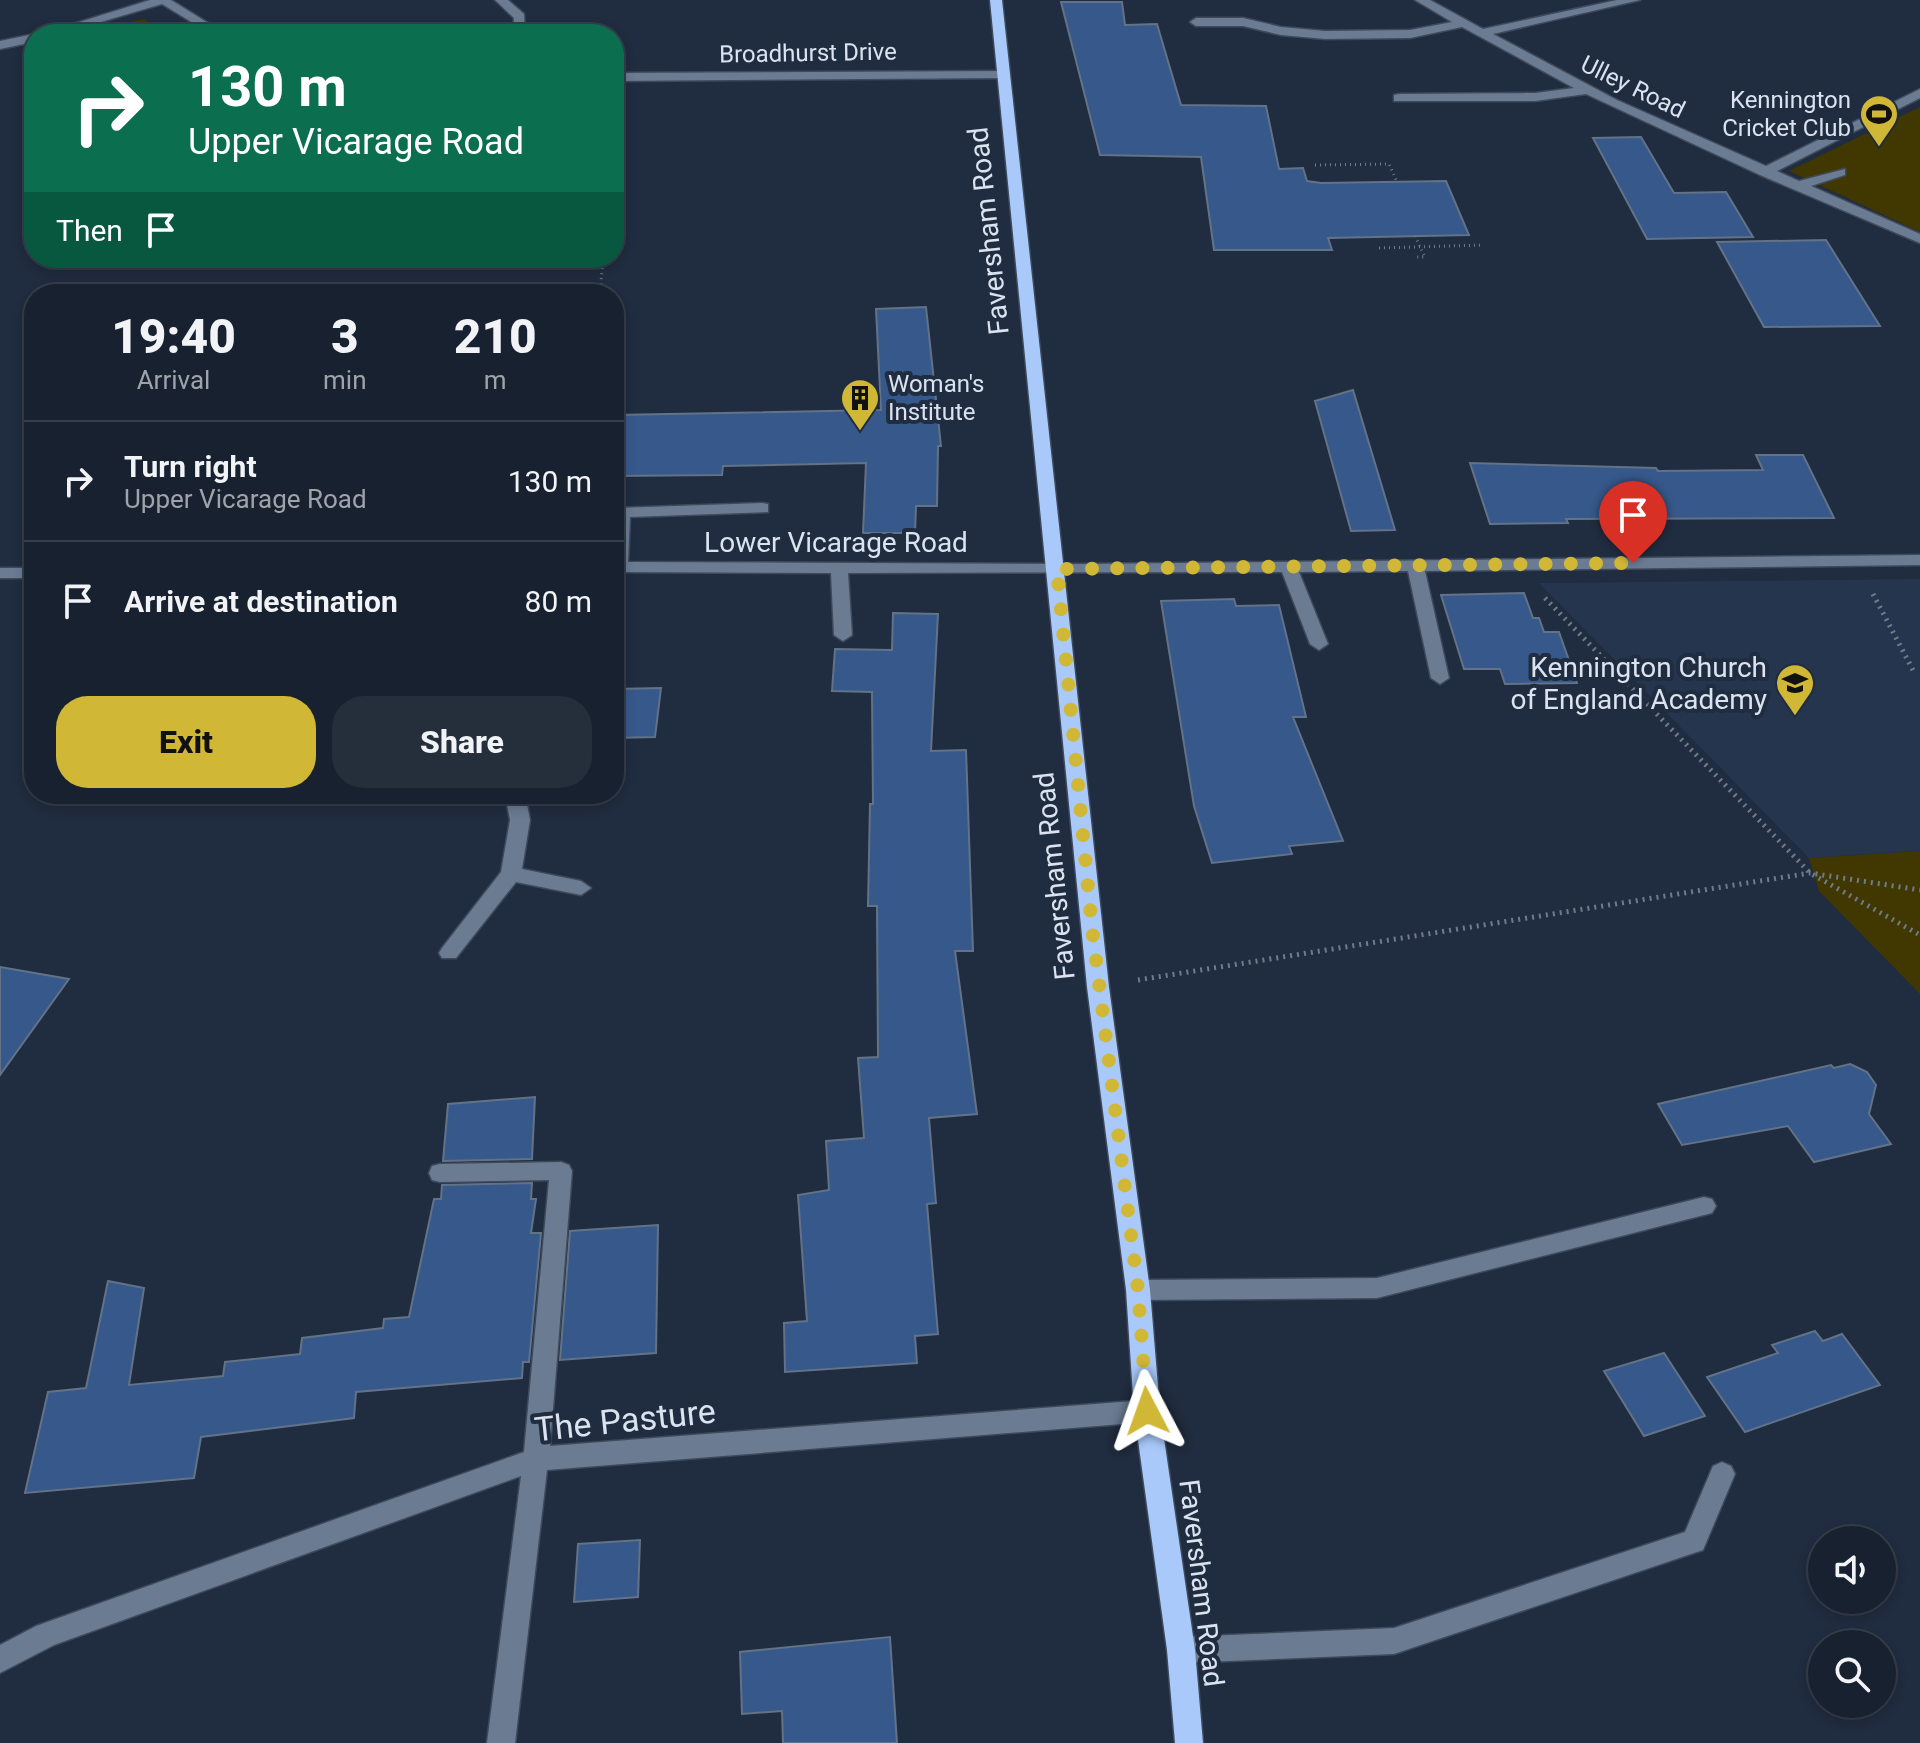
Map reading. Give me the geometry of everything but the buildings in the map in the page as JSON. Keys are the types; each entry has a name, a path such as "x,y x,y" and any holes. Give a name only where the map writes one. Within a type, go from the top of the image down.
{"main road":[{"name":"Faversham Road","path":"996,0 1098,987 1138,1290 1147,1411 1181,1650 1189,1743"}],"street":[{"path":"81,24 163,0 203,24"},
{"path":"501,0 520,17 520,24"},
{"name":"Ulley Road","path":"1421,0 1587,90 1920,239"},
{"path":"1480,33 1634,0"},
{"path":"1196,22 1243,22 1281,31 1325,35 1410,34 1462,23"},
{"path":"0,45 24,40"},
{"name":"Broadhurst Drive","path":"624,77 1003,74"},
{"path":"1399,98 1535,97 1587,90"},
{"path":"1765,172 1920,93"},
{"path":"1797,186 1840,172"},
{"path":"624,512 762,508"},
{"name":"Lower Vicarage Road","path":"624,567 1057,569 1920,560"},
{"path":"1415,564 1440,678"},
{"path":"1288,566 1319,644"},
{"path":"839,568 843,635"},
{"path":"0,573 24,573"},
{"path":"449,953 511,874 520,820 517,804"},
{"path":"511,874 581,888"},
{"path":"440,1173 561,1171 536,1459 501,1743"},
{"path":"1138,1290 1377,1288 1704,1206"},
{"name":"The Pasture","path":"0,1660 46,1635 536,1459 1147,1411"},
{"path":"1181,1650 1394,1641 1694,1541 1722,1474"}],"path":[{"path":"1315,165 1389,164 1397,182"},
{"path":"1415,236 1425,257 1415,257"},
{"path":"1379,248 1484,245"},
{"path":"1856,561 1915,674"},
{"path":"1510,563 1810,873 1920,935"},
{"path":"1098,987 1810,873 1920,890"}],"shaded area":[{"path":"143,19 153,24 122,24"},
{"name":"Kennington Cricket Club","path":"1920,107 1920,232 1789,171"},
{"name":"Kennington Church of England Academy","path":"1920,579 1920,851 1809,858 1539,583"},
{"path":"1920,851 1920,994 1819,891 1809,858"}],"place":[{"name":"Kennington Cricket Club","path":"1879,148"},
{"name":"Woman's Institute","path":"860,432"},
{"name":"Kennington Church of England Academy","path":"1795,717"}],"route":[{"path":"1147,1411 1138,1290 1098,987 1066,692 1057,569 1633,563"}]}
